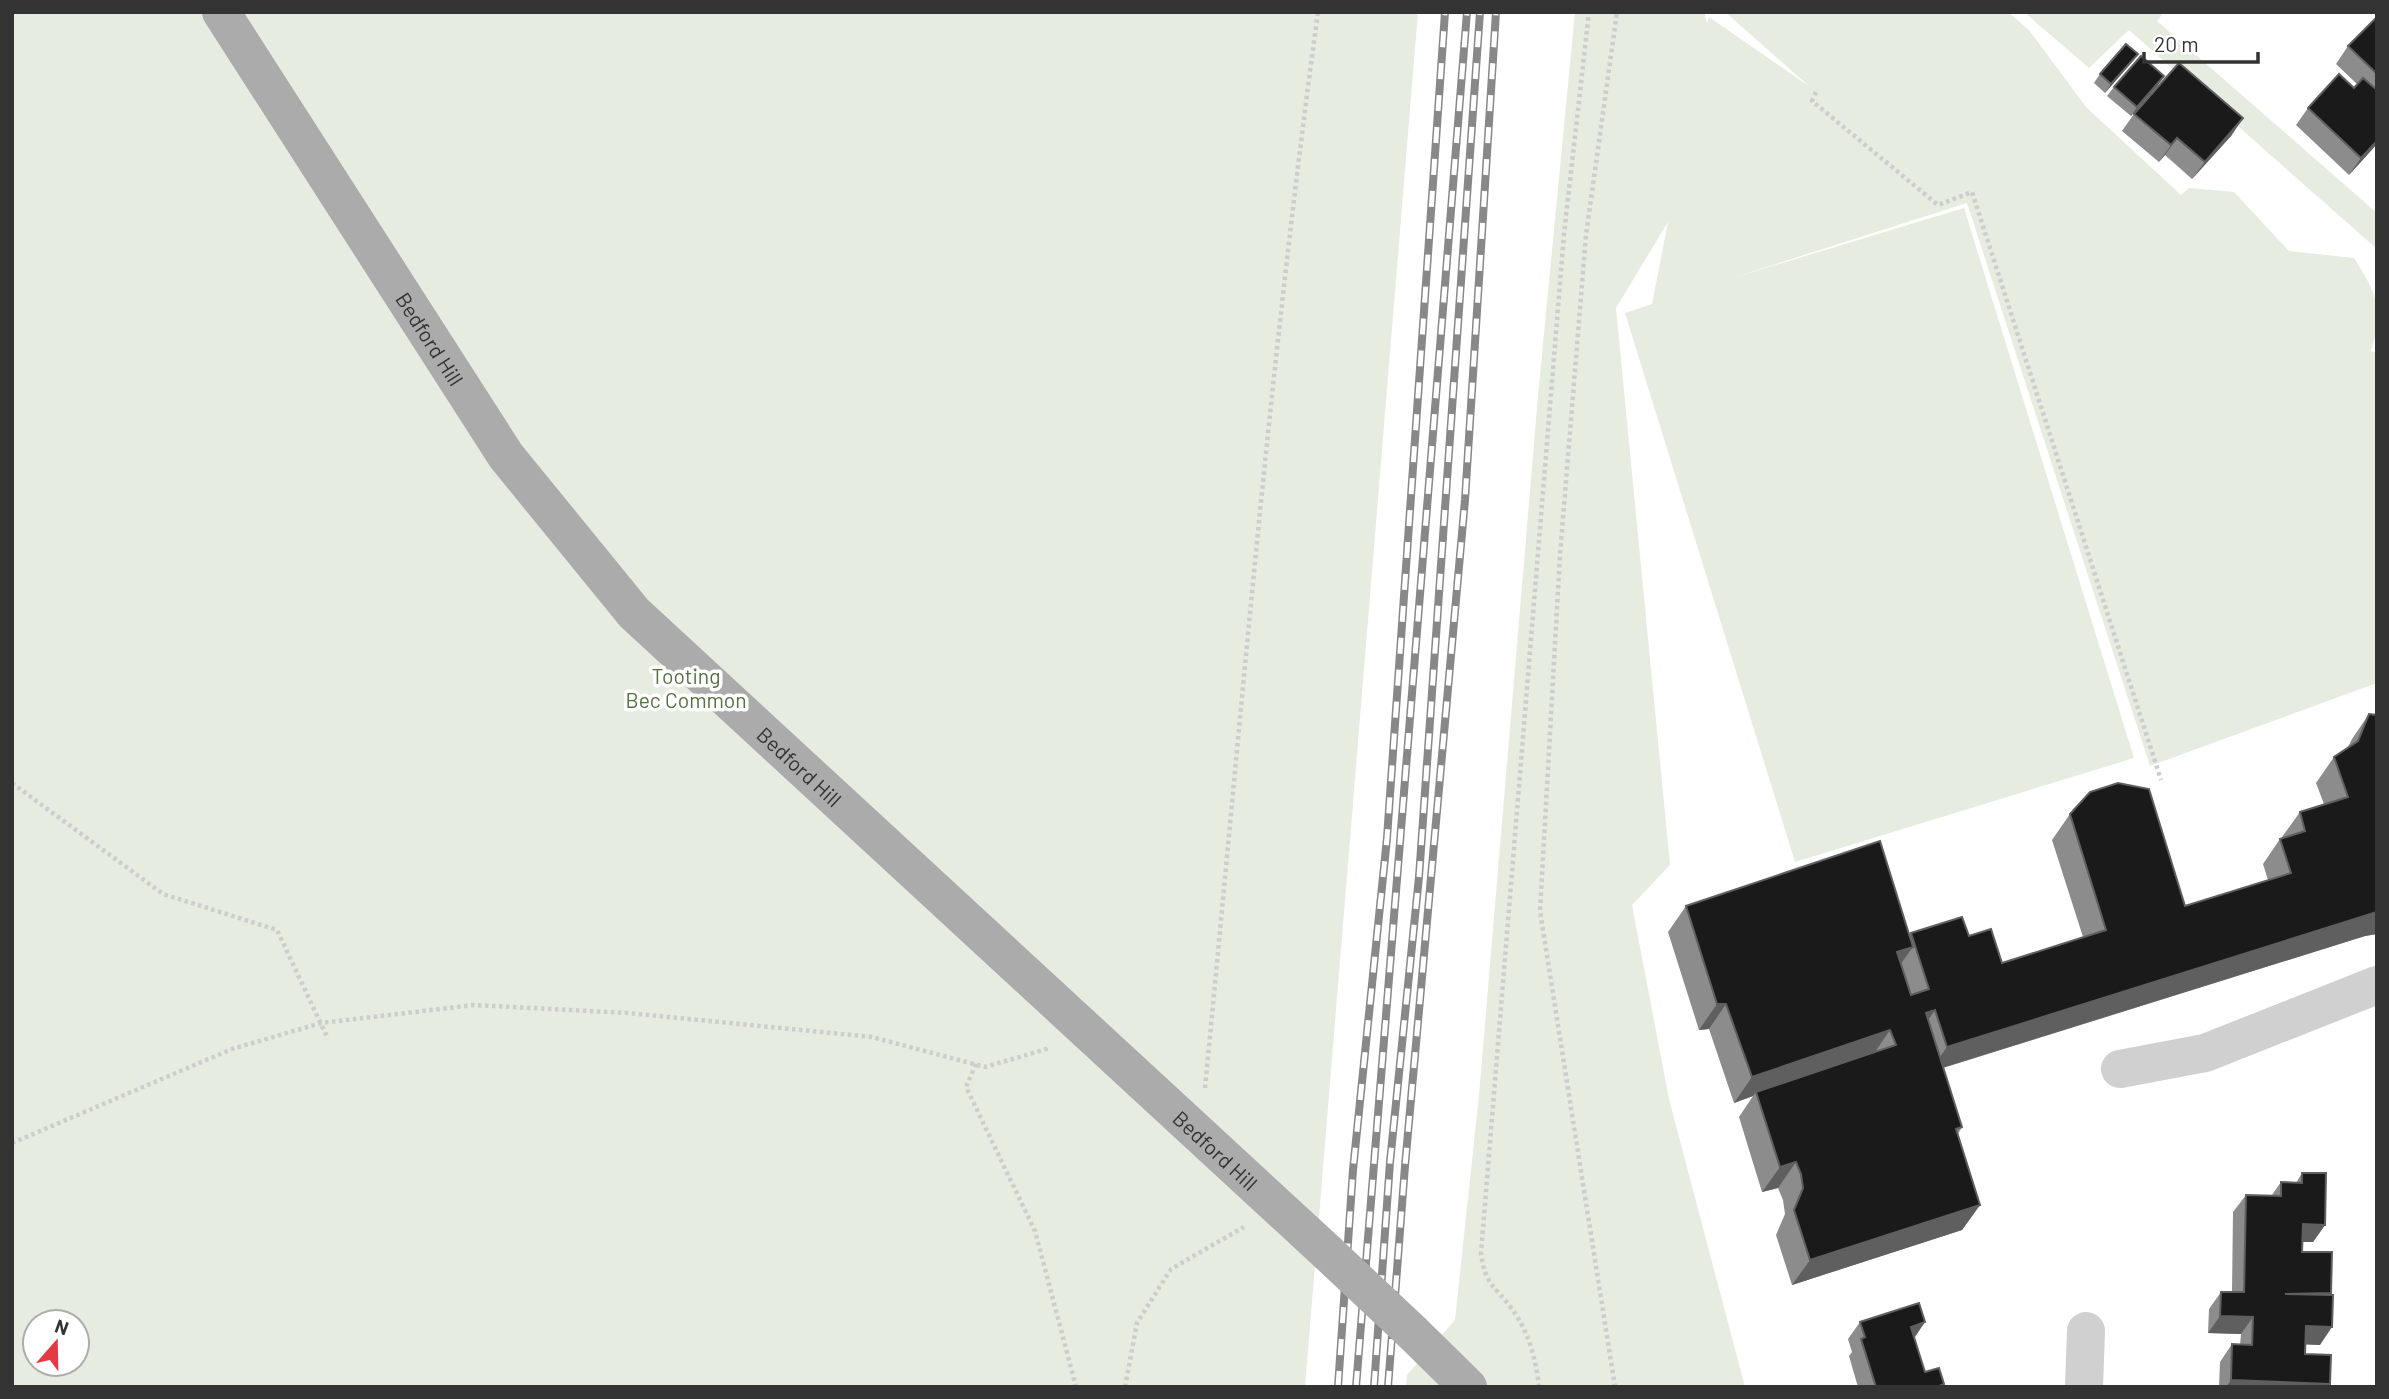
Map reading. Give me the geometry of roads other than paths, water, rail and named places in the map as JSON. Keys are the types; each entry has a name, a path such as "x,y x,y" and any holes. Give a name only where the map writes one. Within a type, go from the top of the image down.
{"main road":[{"name":"Bedford Hill","path":"221,12 506,456 634,613 1091,1037 1201,1134 1468,1387"}],"lane":[{"path":"2120,1069 2205,1053 2377,985"},
{"path":"2084,1387 2086,1331"}],"railway":[{"path":"1338,1387 1353,1170 1387,838 1445,12"},
{"path":"1356,1387 1467,12"},
{"path":"1374,1387 1390,1162 1419,877 1480,12"},
{"path":"1388,1387 1405,1166 1465,500 1496,12"}],"park label":[{"name":"Tooting Bec Common","path":"686,687"}]}
